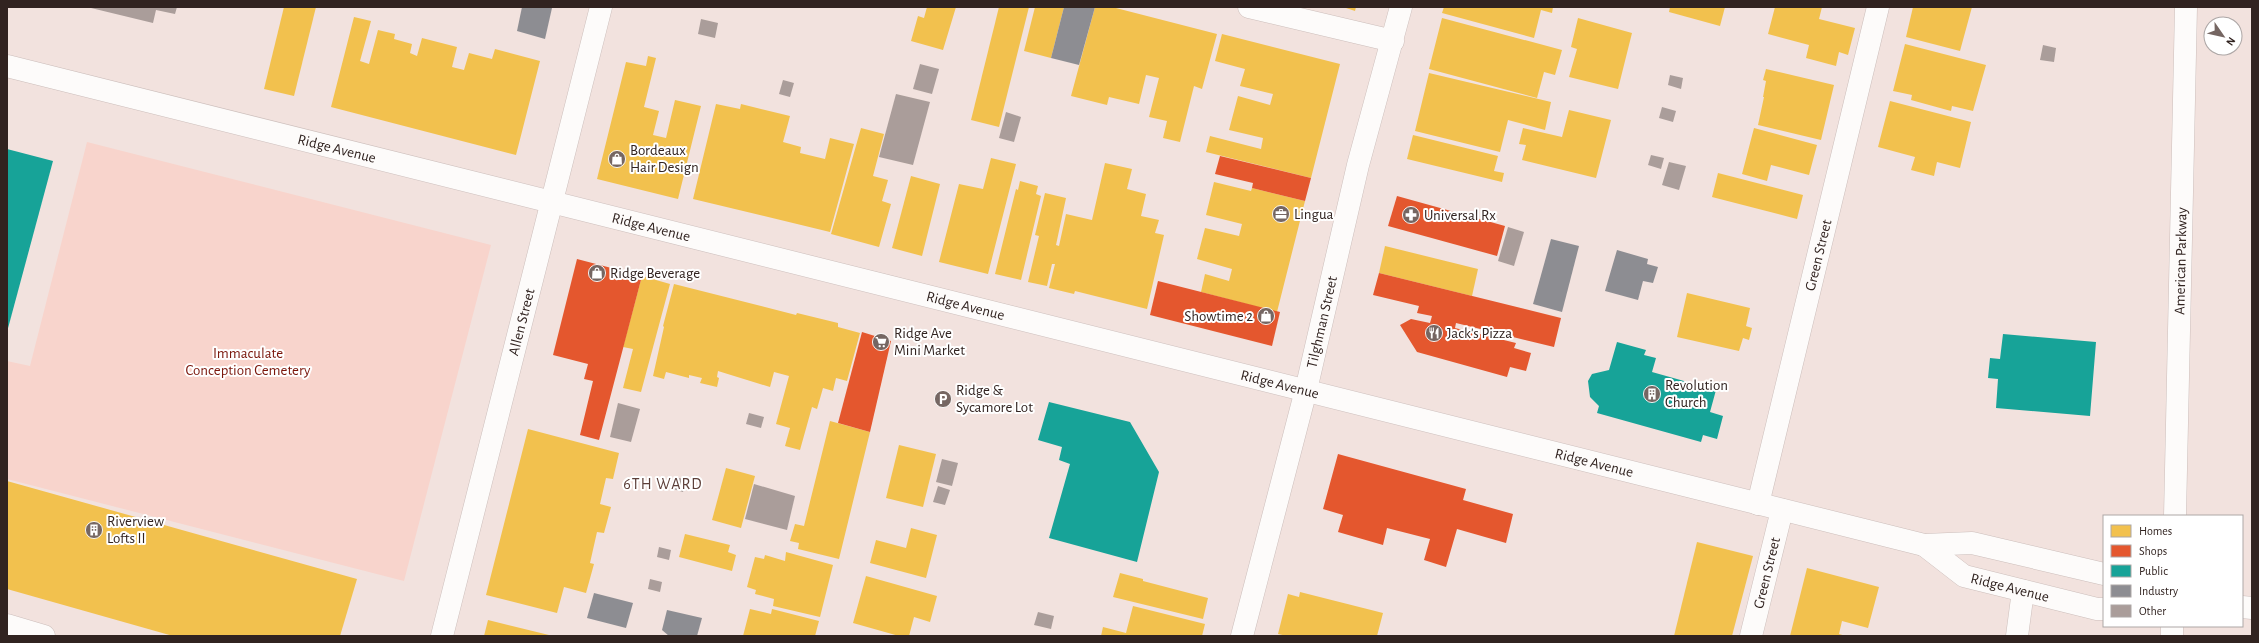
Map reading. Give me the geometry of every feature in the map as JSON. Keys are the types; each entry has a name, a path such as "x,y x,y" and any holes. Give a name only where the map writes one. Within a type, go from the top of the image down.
{"street":[{"name":"Allen Street","path":"442,636 550,202 601,7"},
{"path":"1249,7 1392,41"},
{"name":"Tilghman Street","path":"1242,636 1306,390 1358,165 1401,7"},
{"name":"Green Street","path":"1758,504 1878,7"},
{"name":"American Parkway","path":"2175,515 2186,7"},
{"name":"Ridge Avenue","path":"7,66 1924,545 1972,543 2103,574"},
{"name":"Green Street","path":"1751,636 1782,510"},
{"name":"Ridge Avenue","path":"1924,545 1964,576 2097,609 2103,609"},
{"path":"2017,636 2023,591"},
{"path":"7,625 44,636"}],"green space":[{"name":"Immaculate Conception Cemetery","path":"87,142 491,245 404,581 7,479 7,361 30,366"}],"building: Homes":[{"path":"284,7 316,7 294,96 264,89"},
{"path":"927,7 956,7 943,50 911,41 918,16 924,18"},
{"path":"999,7 1029,7 999,127 971,120"},
{"path":"1035,7 1064,7 1051,58 1024,51"},
{"path":"1095,7 1112,7 1217,34 1202,89 1194,86 1180,142 1163,138 1167,121 1149,117 1159,78 1146,75 1139,104 1109,97 1107,105 1071,96"},
{"path":"1343,7 1356,7 1355,11"},
{"path":"1444,7 1553,7 1552,13 1541,10 1534,38 1442,13"},
{"path":"1670,7 1725,7 1720,26 1669,12"},
{"path":"1775,7 1822,7 1819,19 1855,28 1848,55 1839,52 1836,66 1806,58 1809,45 1768,34"},
{"path":"1913,7 1972,7 1960,51 1906,37"},
{"path":"354,17 371,21 360,61 369,64 378,30 395,34 394,39 412,44 410,53 417,56 422,38 457,47 452,67 464,70 469,53 492,59 495,49 540,61 516,155 331,107"},
{"path":"1442,18 1562,50 1555,75 1544,72 1537,98 1429,69"},
{"path":"1578,18 1632,33 1618,89 1569,77 1577,49 1571,47"},
{"path":"1222,34 1340,64 1311,178 1206,152 1210,136 1261,149 1263,138 1229,130 1238,96 1270,105 1273,94 1240,86 1245,69 1215,61"},
{"path":"1905,44 1986,65 1973,111 1952,106 1951,111 1911,100 1912,95 1893,91"},
{"path":"648,56 656,58 644,107 659,111 653,135 666,138 675,100 701,106 678,199 597,179 626,62 646,66"},
{"path":"1766,69 1834,85 1821,140 1758,125 1764,97 1766,81 1763,80"},
{"path":"1429,73 1551,102 1545,130 1508,120 1500,152 1415,131"},
{"path":"1890,101 1971,122 1960,168 1937,162 1934,176 1911,170 1915,157 1878,147"},
{"path":"716,104 740,109 741,104 790,116 783,142 801,147 800,153 825,159 830,138 854,144 830,232 693,199"},
{"path":"1569,110 1611,120 1596,178 1522,160 1526,145 1519,144 1523,128 1562,137"},
{"path":"861,128 884,134 873,176 888,180 882,201 891,204 879,247 831,234"},
{"path":"1754,128 1817,145 1809,175 1771,165 1767,181 1742,174"},
{"path":"1413,135 1498,156 1494,171 1504,173 1502,182 1407,159"},
{"path":"991,158 1016,164 988,274 939,262 959,184 983,189"},
{"path":"1105,163 1132,169 1127,189 1146,194 1141,216 1159,220 1155,233 1164,235 1147,309 1075,291 1074,294 1049,288 1055,264 1052,264 1047,286 1028,282 1039,236 1035,235 1045,193 1066,198 1056,245 1059,246 1066,214 1092,220"},
{"path":"1718,173 1803,195 1797,219 1712,197"},
{"path":"911,176 940,184 922,256 892,248"},
{"path":"1020,181 1038,186 1036,194 1041,196 1021,280 995,274 1016,189 1018,190"},
{"path":"1214,182 1251,191 1252,188 1305,201 1277,312 1201,292 1205,274 1229,281 1232,269 1197,259 1205,228 1239,236 1242,224 1206,215"},
{"path":"1385,246 1478,269 1472,296 1379,273"},
{"path":"642,276 670,284 641,392 623,388 633,349 623,347"},
{"path":"674,284 796,315 797,313 838,323 838,327 860,333 847,381 836,378 833,391 823,388 817,409 812,407 800,450 785,446 790,428 776,424 789,376 774,372 770,387 718,371 717,377 719,378 717,387 700,383 702,378 689,375 689,378 666,372 664,379 653,376 663,326"},
{"path":"1687,293 1750,308 1746,326 1752,328 1749,340 1743,338 1739,351 1677,337"},
{"path":"830,421 870,432 839,559 798,549 799,543 790,541 795,524 804,526"},
{"path":"528,429 619,453 613,479 606,478 600,504 611,507 604,533 597,532 590,563 594,564 586,593 564,587 557,613 486,595"},
{"path":"899,445 936,454 923,507 886,498"},
{"path":"726,468 755,476 741,528 712,520"},
{"name":"Riverview Lofts II","path":"7,481 357,579 340,636 173,636 7,589"},
{"path":"911,528 937,535 926,578 870,563 876,540 906,548"},
{"path":"685,534 730,545 728,552 736,555 732,571 679,557"},
{"path":"1697,542 1753,556 1732,636 1674,636"},
{"path":"786,552 833,565 820,617 773,606 774,599 755,594 756,590 747,587 755,557 764,559 765,555 785,561"},
{"path":"1807,568 1879,587 1868,628 1842,621 1839,634 1846,636 1790,636"},
{"path":"1120,573 1143,579 1143,581 1208,598 1203,619 1113,597"},
{"path":"866,576 937,596 930,622 914,617 909,636 899,636 853,623"},
{"path":"1300,592 1383,613 1377,636 1287,636 1278,634 1288,594 1299,597"},
{"path":"1133,606 1205,624 1202,636 1101,636 1103,627 1126,633"},
{"path":"750,609 771,614 772,609 819,621 815,636 743,636"},
{"path":"488,620 549,635 549,636 484,636"}],"building: Shops":[{"path":"1220,156 1311,178 1305,201 1252,188 1253,183 1215,174"},
{"path":"1397,196 1505,226 1497,256 1388,226"},
{"path":"577,259 642,276 599,440 580,435 593,381 584,379 588,364 553,355"},
{"path":"1379,273 1561,318 1554,347 1456,323 1455,328 1516,343 1514,348 1531,353 1526,371 1510,367 1507,377 1417,352 1400,325 1411,319 1430,323 1432,316 1417,313 1419,306 1373,295"},
{"path":"1158,281 1280,312 1272,346 1150,315"},
{"path":"862,332 891,341 870,432 838,423"},
{"path":"1338,454 1466,489 1463,500 1513,514 1506,543 1457,529 1446,567 1424,560 1430,539 1387,528 1383,545 1338,532 1343,515 1323,509"}],"building: Public":[{"path":"7,149 53,161 7,332"},
{"path":"2003,334 2096,342 2090,416 1996,408 1998,379 1988,378 1990,358 2000,359"},
{"name":"Revolution Church","path":"1617,342 1646,350 1644,355 1656,358 1652,372 1716,390 1710,412 1723,416 1717,439 1703,435 1701,442 1597,413 1599,406 1590,397 1588,381 1592,374 1609,370"},
{"path":"1049,402 1130,422 1159,472 1137,562 1049,538 1070,464 1059,460 1062,447 1038,440"}],"building: Industry":[{"path":"522,7 552,8 545,39 517,31"},
{"path":"1064,7 1095,7 1079,65 1051,58"},
{"path":"1551,239 1579,246 1562,312 1533,304"},
{"path":"1617,250 1648,259 1647,264 1658,267 1653,283 1643,281 1638,300 1605,291"},
{"path":"594,593 633,603 626,628 587,618"},
{"path":"667,610 702,618 697,636 669,636 662,630"}],"building: Other":[{"path":"177,7 175,14 156,10 153,23 91,8"},
{"path":"701,19 718,23 715,38 698,34"},
{"path":"2043,45 2056,48 2054,62 2040,60"},
{"path":"920,64 939,69 932,94 913,89"},
{"path":"1670,75 1683,78 1681,89 1668,85"},
{"path":"783,80 794,83 790,97 779,94"},
{"path":"896,94 930,102 913,165 879,157"},
{"path":"1662,107 1676,111 1673,122 1659,118"},
{"path":"1006,112 1021,117 1014,142 999,138"},
{"path":"1651,155 1664,158 1661,169 1648,165"},
{"path":"1669,162 1686,166 1679,190 1662,185"},
{"path":"1508,227 1524,232 1514,266 1498,261"},
{"path":"618,403 640,409 631,442 610,437"},
{"path":"749,413 764,417 761,428 746,424"},
{"path":"942,459 958,463 952,486 936,482"},
{"path":"676,477 686,480 683,492 673,489"},
{"path":"754,484 795,496 787,530 745,519"},
{"path":"938,486 950,490 945,505 933,502"},
{"path":"659,547 671,550 669,560 657,557"},
{"path":"650,579 662,582 660,592 648,589"},
{"path":"1038,612 1054,616 1051,629 1034,625"}],"place":[{"name":"Bordeaux Hair Design","path":"617,159"},
{"name":"Lingua","path":"1281,214"},
{"name":"Universal Rx","path":"1411,215"},
{"name":"Ridge Beverage","path":"597,273"},
{"name":"Showtime 2","path":"1266,316"},
{"name":"Jack's Pizza","path":"1434,333"},
{"name":"Ridge Ave Mini Market","path":"881,342"},
{"name":"Revolution Church","path":"1652,394"},
{"name":"Ridge & Sycamore Lot","path":"943,399"},
{"name":"Riverview Lofts II","path":"94,530"}],"district":[{"name":"6TH WARD","path":"663,483"}]}
